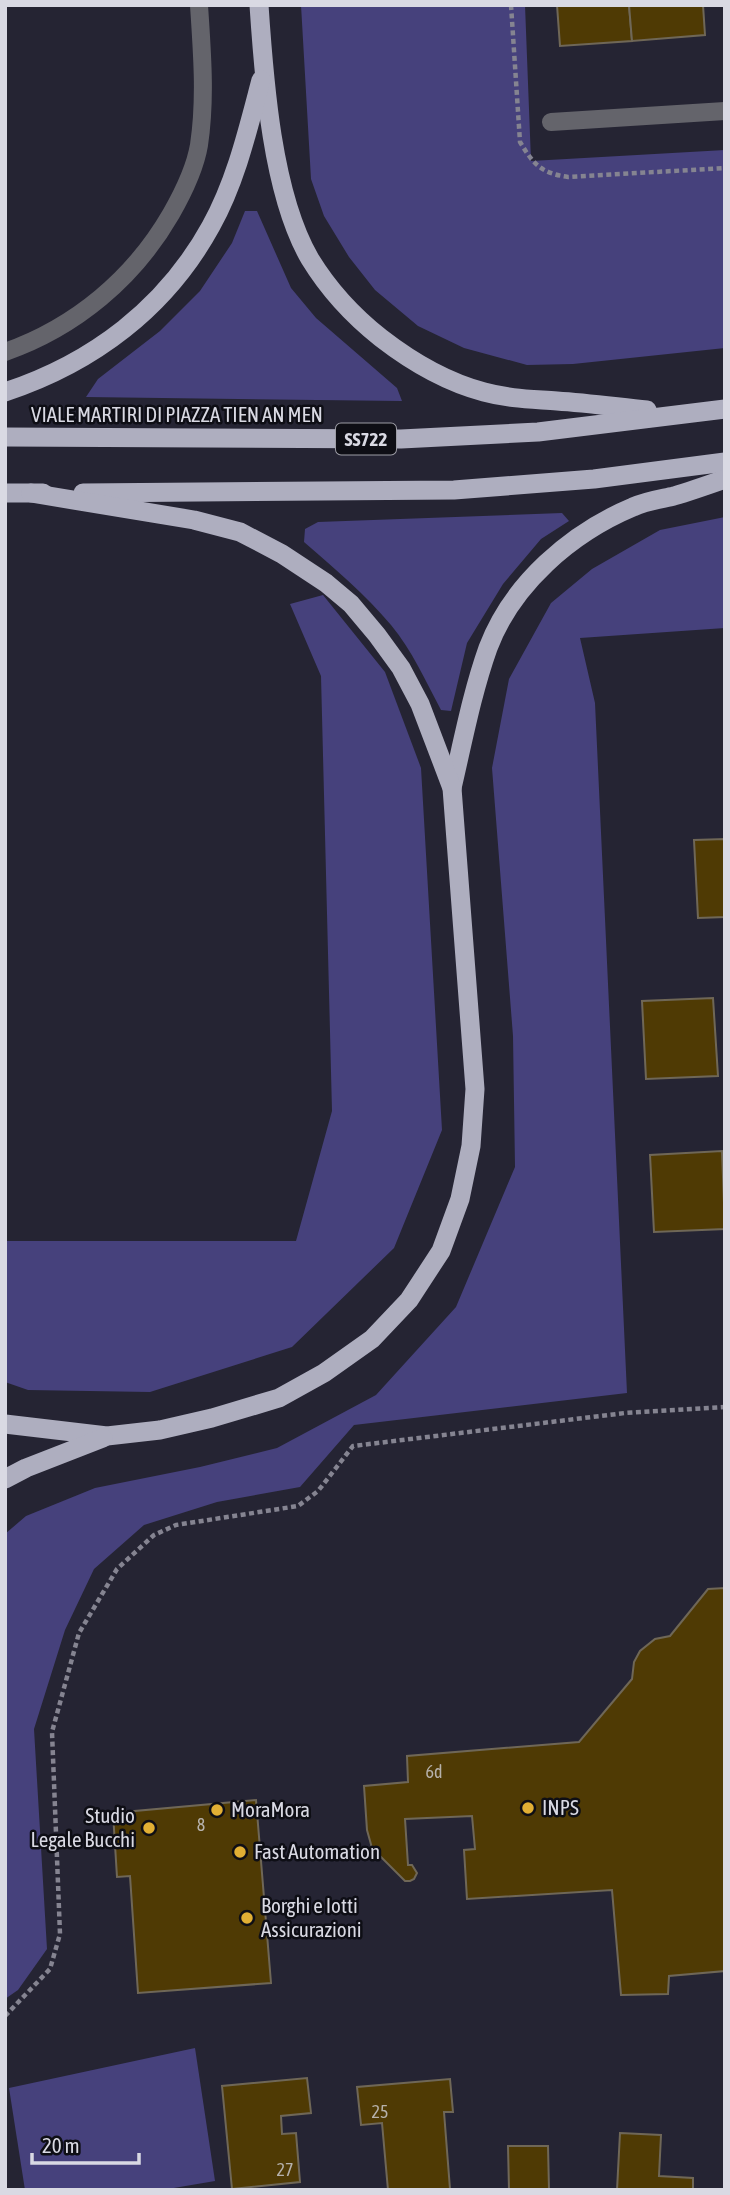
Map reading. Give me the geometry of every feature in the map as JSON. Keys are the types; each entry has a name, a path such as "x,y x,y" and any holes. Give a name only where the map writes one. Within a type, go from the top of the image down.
{"highway":[{"path":"259,5 263,72 281,180 294,225 310,258 332,291 373,332 425,368 455,383 484,392 521,401 556,401 683,414"},
{"path":"5,392 40,380 87,357 136,319 179,276 212,225 240,158 263,72"},
{"name":"VIALE MARTIRI DI PIAZZA TIEN AN MEN","path":"5,437 401,439 538,432 725,408"},
{"path":"5,493 454,490 594,479 725,462"},
{"path":"452,788 489,646 511,604 544,564 588,529 635,506 693,491 725,479"},
{"path":"5,1424 107,1436 160,1430 212,1418 279,1398 324,1373 372,1339 410,1300 441,1251 460,1199 471,1146 475,1089 452,788 420,704 401,668 377,635 351,604 326,583 282,554 240,532 194,520 30,493"},
{"path":"5,1479 107,1436"}],"street":[{"path":"5,352 71,321 122,280 156,240 183,192 198,148 204,103 199,5"},
{"path":"551,122 725,111"}],"path":[{"path":"5,2016 50,1969 60,1934 52,1732 79,1633 117,1569 154,1535 176,1525 298,1506 318,1491 354,1446 625,1413 725,1407"}],"shaded area":[{"path":"301,5 525,5 531,161 725,150 725,348 573,364 527,365 464,348 418,326 375,290 349,257 324,216 311,179"},
{"path":"245,211 257,211 291,288 316,318 397,388 402,401 86,397 98,379 160,331 200,291 232,243"},
{"path":"562,513 569,521 541,539 503,584 467,643 451,711 441,710 412,655 391,625 360,592 304,542 305,529 318,522"},
{"path":"725,517 725,628 580,638 595,703 627,1393 354,1425 300,1487 217,1502 144,1525 94,1569 65,1630 34,1729 47,1949 18,1990 5,1999 5,1534 26,1516 95,1488 277,1448 376,1395 456,1307 515,1167 513,1036 492,768 509,679 551,603 592,569 660,530"},
{"path":"323,595 385,672 421,768 442,1130 394,1248 292,1347 150,1392 28,1390 5,1382 5,1241 296,1241 332,1111 321,676 290,604"},
{"path":"195,2048 215,2181 162,2190 25,2190 9,2088"}],"building":[{"path":"557,5 629,5 632,41 560,46"},
{"path":"629,5 703,5 705,35 632,41"},
{"path":"725,839 725,917 698,918 694,840"},
{"path":"713,998 718,1076 646,1079 642,1001"},
{"path":"722,1151 725,1229 654,1232 650,1155"},
{"path":"725,1588 725,1971 669,1976 668,1994 621,1995 612,1890 467,1899 464,1850 475,1849 472,1816 405,1819 408,1865 412,1865 417,1873 410,1881 405,1881 372,1848 367,1830 364,1786 408,1782 407,1756 579,1742 632,1679 634,1662 640,1651 655,1639 670,1636 708,1589"},
{"path":"256,1800 271,1983 138,1993 130,1876 117,1877 113,1813"},
{"path":"307,2078 311,2113 281,2116 282,2134 296,2133 300,2182 232,2189 222,2086"},
{"path":"450,2079 453,2112 444,2112 450,2189 388,2190 382,2123 361,2125 357,2087"},
{"path":"620,2133 661,2135 659,2176 693,2178 693,2190 617,2190"},
{"path":"508,2146 548,2146 549,2190 509,2190"}],"place":[{"name":"INPS","path":"528,1808"},
{"name":"MoraMora","path":"217,1810"},
{"name":"Studio Legale Bucchi","path":"149,1828"},
{"name":"Fast Automation","path":"240,1852"},
{"name":"Borghi e Iotti Assicurazioni","path":"247,1918"}]}
